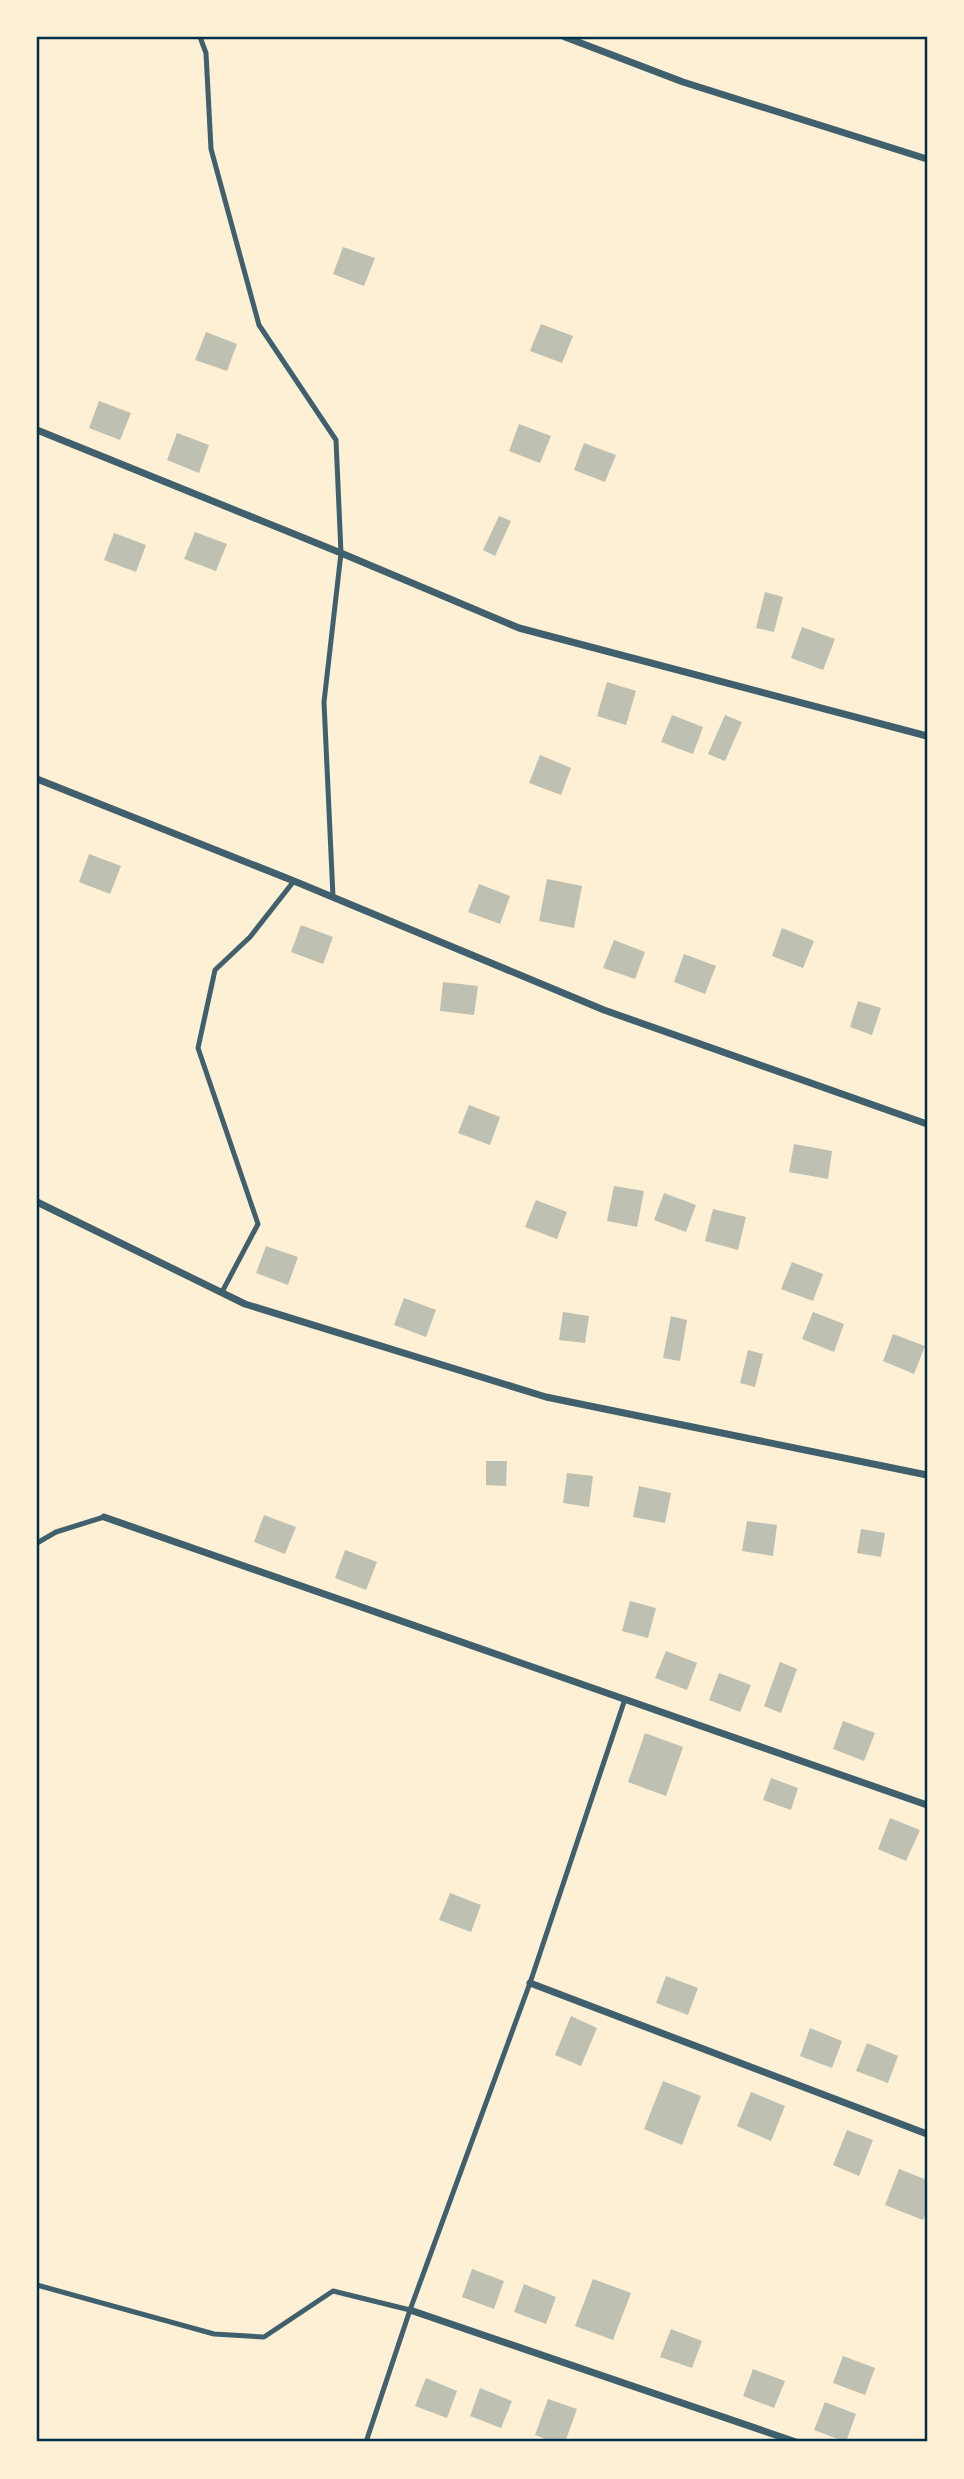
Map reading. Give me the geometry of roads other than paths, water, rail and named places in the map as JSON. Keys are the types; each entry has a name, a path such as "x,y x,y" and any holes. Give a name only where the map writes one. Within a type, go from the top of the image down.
{"street":[{"path":"565,37 683,82 927,159"},
{"path":"37,430 519,628 927,736"},
{"path":"37,779 294,881 604,1010 927,1124"},
{"path":"37,1202 245,1304 546,1397 927,1475"},
{"path":"104,1517 927,1805"},
{"path":"530,1983 927,2134"},
{"path":"410,2310 796,2442"}],"lane":[{"path":"200,37 206,53 211,149 259,325 336,440 341,553 324,702 333,897"},
{"path":"222,1293 258,1224 198,1048 215,970 250,937 294,881"},
{"path":"37,1543 56,1532 104,1517"},
{"path":"366,2442 410,2310 530,1983 625,1699"},
{"path":"37,2285 214,2334 264,2337 333,2291 410,2310"}]}
